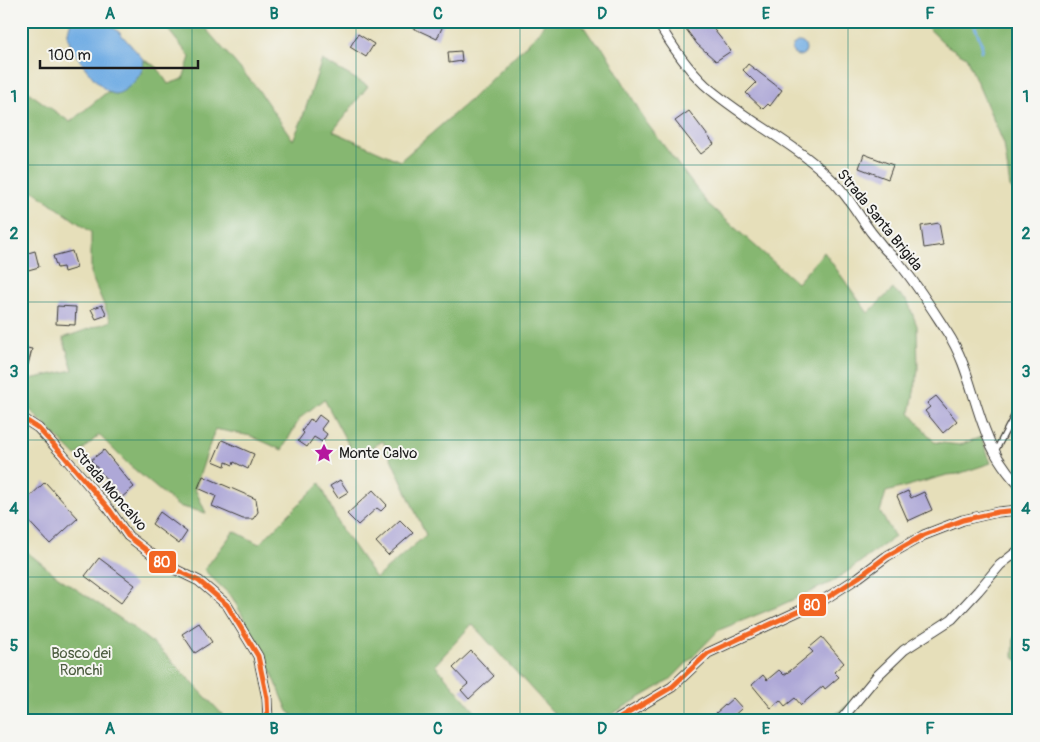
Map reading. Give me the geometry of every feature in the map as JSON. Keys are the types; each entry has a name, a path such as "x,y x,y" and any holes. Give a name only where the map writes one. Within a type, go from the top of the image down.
{"street":[{"name":"Strada Santa Brigida","path":"658,21 665,34 704,84 746,116 802,154 828,176 883,247 899,263 959,352 985,432 1002,466 1019,485"},
{"name":"Strada Moncalvo","path":"21,417 38,428 62,454 109,510 128,536 166,565 199,581 227,605 258,656 267,698 268,721"},
{"path":"615,721 672,687 708,653 825,599 887,556 924,535 963,520 998,512 1019,510"},
{"path":"840,721 877,676 904,650 952,619 1000,565 1019,550"}],"lane":[{"path":"995,452 1019,406"}],"green space":[{"path":"161,21 199,21 257,88 293,140 322,60 368,86 333,131 400,161 470,100 538,33 546,21 580,21 592,39 604,49 646,122 707,203 797,283 824,252 868,313 893,289 908,302 917,326 918,371 910,413 934,442 960,445 981,437 991,463 958,474 947,475 886,492 880,512 895,537 834,581 719,630 670,680 600,721 561,721 472,624 435,665 483,721 299,721 288,711 263,652 232,597 204,570 234,531 259,544 320,483 340,527 376,578 426,535 383,441 355,457 324,399 300,418 282,450 251,436 215,429 195,489 206,513 178,506 128,464 99,435 76,456 22,402 30,379 73,370 63,338 111,321 91,275 91,232 25,185 21,194 21,66 28,92 70,122 107,92 117,94 142,73 144,60 157,67 168,84 183,79 190,57"},
{"path":"921,21 1019,21 1019,197 1010,187 1004,144 966,57 946,45"},
{"name":"Bosco dei Ronchi","path":"21,547 58,577 127,623 162,651 222,714 222,721 21,721"},
{"path":"1019,634 1019,661 1013,657 1014,637"},
{"path":"851,703 854,721 826,721"}],"water":[{"path":"71,21 106,21 119,32 144,60 141,73 133,83 116,94 110,92 95,80 80,61 70,43 68,31"},
{"path":"796,42 802,42 806,49 802,56 796,56 792,52 792,46"}],"building":[{"path":"414,21 445,21 437,39 411,27"},
{"path":"680,21 707,21 731,51 716,61 697,44"},
{"path":"358,34 374,44 366,57 350,47"},
{"path":"461,51 462,61 449,63 448,52"},
{"path":"748,64 782,90 770,106 768,104 763,109 746,93 756,83 743,70"},
{"path":"689,111 714,144 701,154 675,121"},
{"path":"864,154 893,165 888,179 859,168"},
{"path":"939,223 943,245 924,248 921,226"},
{"path":"35,251 39,267 21,272 21,255"},
{"path":"72,251 77,268 64,272 63,267 57,268 53,256"},
{"path":"102,305 107,315 96,319 91,309"},
{"path":"57,306 76,307 75,325 56,324"},
{"path":"21,347 32,349 28,365 21,364"},
{"path":"936,396 957,421 943,433 925,411 930,407 927,403"},
{"path":"319,415 327,421 321,429 327,434 322,442 314,437 307,447 298,441 310,419 314,422"},
{"path":"222,440 254,454 248,469 234,462 233,465 226,462 225,466 213,461"},
{"path":"104,450 134,487 121,498 91,460"},
{"path":"203,476 256,499 258,512 253,519 243,519 212,506 216,496 198,488"},
{"path":"340,480 348,492 338,498 330,486"},
{"path":"45,482 78,518 50,544 21,513 21,505"},
{"path":"373,490 387,505 381,511 377,508 358,525 347,514"},
{"path":"908,491 911,498 924,492 932,510 908,521 897,496"},
{"path":"160,512 187,532 179,544 152,524"},
{"path":"400,520 413,533 388,555 376,542"},
{"path":"99,558 135,585 121,603 85,576"},
{"path":"199,623 212,642 195,653 182,634"},
{"path":"822,637 844,663 834,672 839,677 825,689 823,686 801,705 795,698 785,706 780,700 771,708 752,685 763,675 767,680 779,670 784,675 813,652 809,648"},
{"path":"471,651 494,676 469,699 461,690 468,684 453,668"},
{"path":"733,698 742,708 728,721 723,721 716,713"}],"waterway":[{"path":"973,21 982,45 981,51"}],"transit line":[{"name":"80","path":"21,417 38,428 62,454 109,509 128,536 166,565 199,581 227,605 258,656 267,698 268,721"},
{"name":"80","path":"615,721 672,687 708,653 825,599 887,556 924,535 963,520 998,512 1019,510"}],"place":[{"name":"Monte Calvo","path":"324,453"}]}
